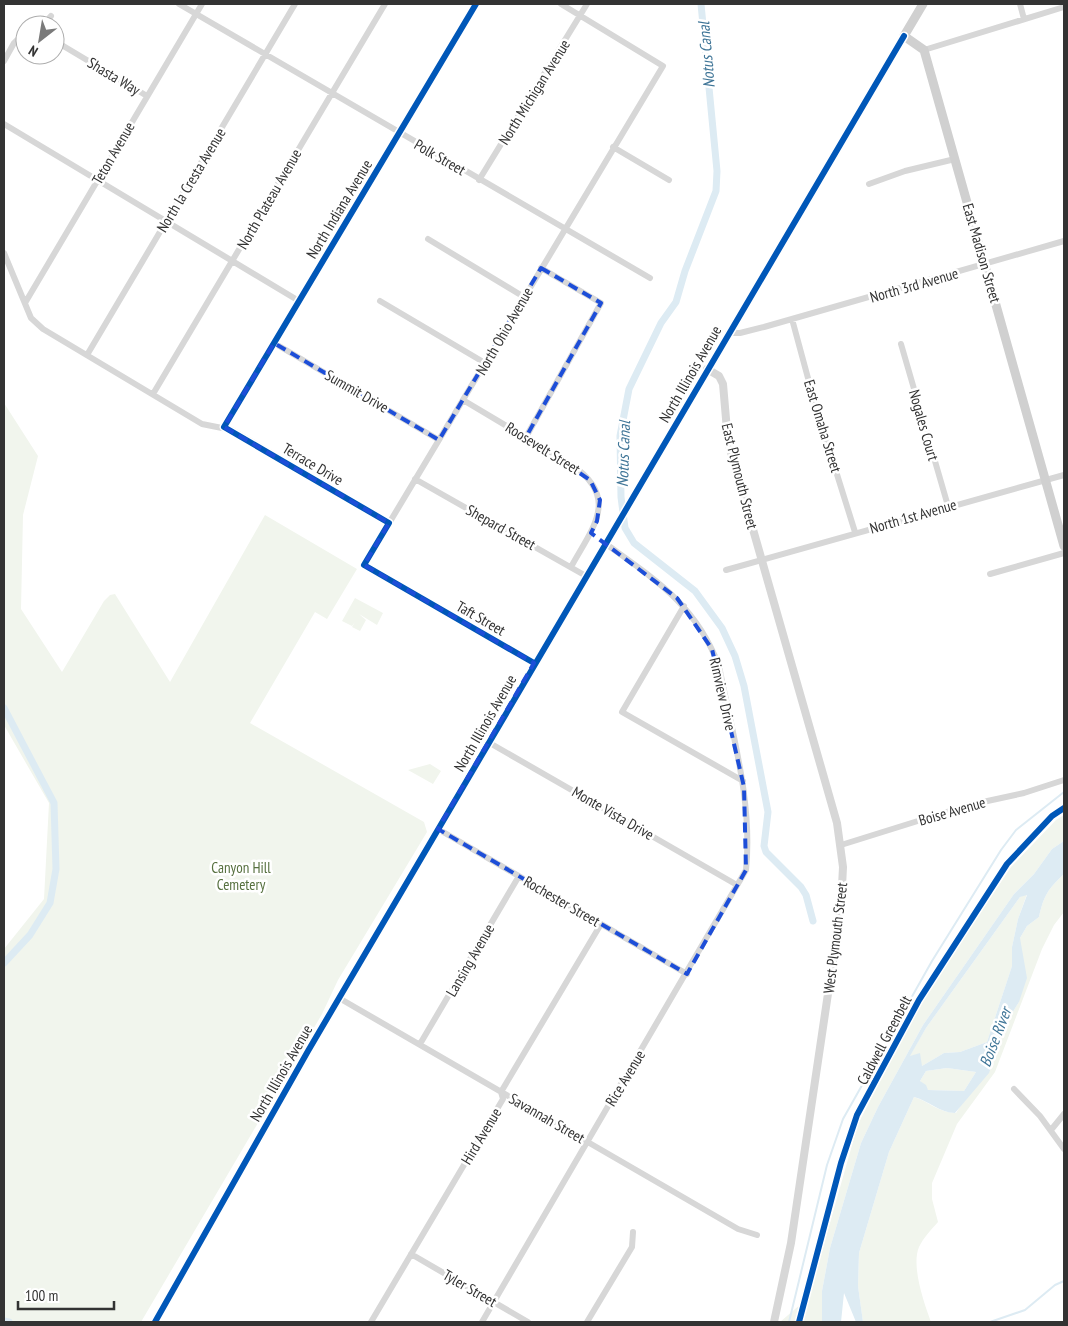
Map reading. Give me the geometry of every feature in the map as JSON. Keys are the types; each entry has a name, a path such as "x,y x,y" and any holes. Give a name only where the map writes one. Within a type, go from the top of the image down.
{"main road":[{"name":"North Illinois Avenue","path":"904,36 923,4"},
{"path":"904,36 924,50"},
{"name":"East Madison Street","path":"924,50 1064,546"}],"street":[{"name":"Polk Street","path":"179,4 650,278"},
{"name":"Teton Avenue","path":"25,303 202,4"},
{"name":"North la Cresta Avenue","path":"87,355 296,4"},
{"name":"North Plateau Avenue","path":"154,394 385,4"},
{"name":"North Indiana Avenue","path":"224,427 476,4"},
{"path":"561,4 580,15"},
{"name":"North Michigan Avenue","path":"479,180 587,4"},
{"path":"1020,4 1024,18"},
{"path":"924,50 1064,7"},
{"name":"North Ohio Avenue","path":"416,595 364,565 663,66 580,15"},
{"name":"North Illinois Avenue","path":"155,1322 226,1194 534,663 606,544 728,333 904,36"},
{"path":"4,61 15,42"},
{"name":"Shasta Way","path":"65,47 147,96"},
{"path":"4,124 299,301"},
{"path":"614,147 669,180"},
{"path":"869,184 905,171 955,159"},
{"path":"428,239 524,297"},
{"name":"North 3rd Avenue","path":"792,319 1064,241"},
{"name":"Terrace Drive","path":"4,253 31,318 43,329 202,424 210,427 224,427 388,523"},
{"path":"526,437 601,303 541,268"},
{"path":"380,301 485,363"},
{"name":"North Illinois Avenue","path":"728,333 740,333 792,319"},
{"name":"East Omaha Street","path":"792,319 815,404 855,532"},
{"name":"Summit Drive","path":"274,343 439,440"},
{"name":"Nogales Court","path":"901,344 948,506"},
{"name":"East Plymouth Street","path":"707,369 719,376 723,384 728,442 762,560"},
{"name":"Roosevelt Street","path":"463,400 584,473 596,489 600,500 597,521 571,566"},
{"name":"North 1st Avenue","path":"726,570 1064,474"},
{"name":"Shepard Street","path":"415,479 586,576"},
{"name":"Rimview Drive","path":"606,544 659,583 684,606 712,649 719,666 743,781 746,829"},
{"path":"990,574 1064,553"},
{"name":"West Plymouth Street","path":"762,560 833,804 841,845 841,906 791,1242 774,1322"},
{"name":"Taft Street","path":"416,595 534,663"},
{"path":"684,606 622,712 743,781"},
{"name":"Monte Vista Drive","path":"488,742 737,885"},
{"name":"Boise Avenue","path":"841,845 969,805 1024,793 1064,780"},
{"name":"Rochester Street","path":"438,829 687,974"},
{"name":"Rice Avenue","path":"482,1322 687,974 746,870 746,829"},
{"name":"Lansing Avenue","path":"420,1044 519,876"},
{"name":"Hird Avenue","path":"370,1322 503,1099 502,1092 601,924"},
{"name":"Savannah Street","path":"339,998 738,1229 757,1235"},
{"path":"1014,1089 1051,1130 1064,1149"},
{"path":"1051,1130 1064,1114"},
{"path":"587,1322 632,1247 633,1232"},
{"name":"Tyler Street","path":"411,1254 528,1322"}],"highlighted area":[{"path":"541,268 601,303 526,437 590,480 600,500 597,521 591,533 677,598 712,649 744,787 746,870 687,974 438,829 534,663 364,565 389,523 224,427 274,343 439,440"}],"green space":[{"name":"Canyon Hill Cemetery","path":"4,403 38,456 23,515 21,609 62,672 104,601 110,595 115,594 170,682 265,515 357,569 327,619 315,612 250,723 424,822 427,832 338,980 322,1014 141,1322 4,1322 4,949 44,899 49,803 4,725"},
{"path":"355,598 383,613 377,625 359,614 366,620 360,631 352,627 355,622 352,626 342,621"},
{"path":"430,764 441,771 433,784 408,770"},
{"path":"1064,815 1064,841 1052,849 1034,874 1014,894 923,1025 878,1107 861,1143 830,1248 822,1291 822,1322 780,1322 809,1297 858,1124 921,1002 1011,867 1056,820"},
{"path":"1064,874 1064,912 1054,925 1042,949 995,1072 957,1124 932,1183 932,1199 938,1222 919,1247 917,1255 919,1284 931,1322 863,1322 858,1286 859,1253 889,1152 914,1097 950,1113 956,1113 999,1046 1006,1023 1019,1002 1020,938 1027,926 1039,917 1047,893"},
{"path":"1027,894 1018,919 1012,947 1012,966 987,1042 960,1052 944,1053 922,1066 915,1056 909,1057 926,1028 1020,897"},
{"path":"947,1068 976,1072 964,1091 928,1090 920,1081 926,1071"}],"water":[{"name":"Boise River","path":"1064,841 1064,874 1047,893 1039,917 1027,926 1020,938 1027,978 1019,1002 1006,1023 989,1073 955,1113 944,1111 914,1097 889,1152 859,1253 858,1286 863,1322 856,1322 844,1293 841,1322 822,1322 822,1291 830,1248 861,1143 878,1107 923,1025 1014,894 1034,874 1052,849","holes":["1027,895 1018,919 1012,947 1012,966 987,1042 960,1052 944,1053 922,1066 920,1053 910,1056 926,1028 1020,897","947,1068 976,1072 964,1091 928,1090 926,1085 920,1081 926,1071"]}],"waterway":[{"name":"Notus Canal","path":"701,4 717,171 716,191 685,271 676,302 661,323 629,389 620,436 621,497 625,528 634,543 695,591 722,628 735,656 744,686 768,812 764,846 766,852 801,887 806,895 813,921"},
{"path":"4,708 54,803 56,869 50,903 30,935 4,963"},
{"path":"789,1322 827,1165 843,1119 932,961 1001,850 1016,830 1064,792"},
{"path":"990,1322 1025,1310 1055,1285 1064,1281"},
{"path":"4,1321 9,1322"}],"cycle path":[{"path":"476,4 224,427 389,523 364,565 534,663"},
{"path":"155,1322 308,1051 904,36"},
{"name":"Caldwell Greenbelt","path":"799,1322 841,1163 857,1115 919,1000 1007,864 1052,816 1064,808"}]}
